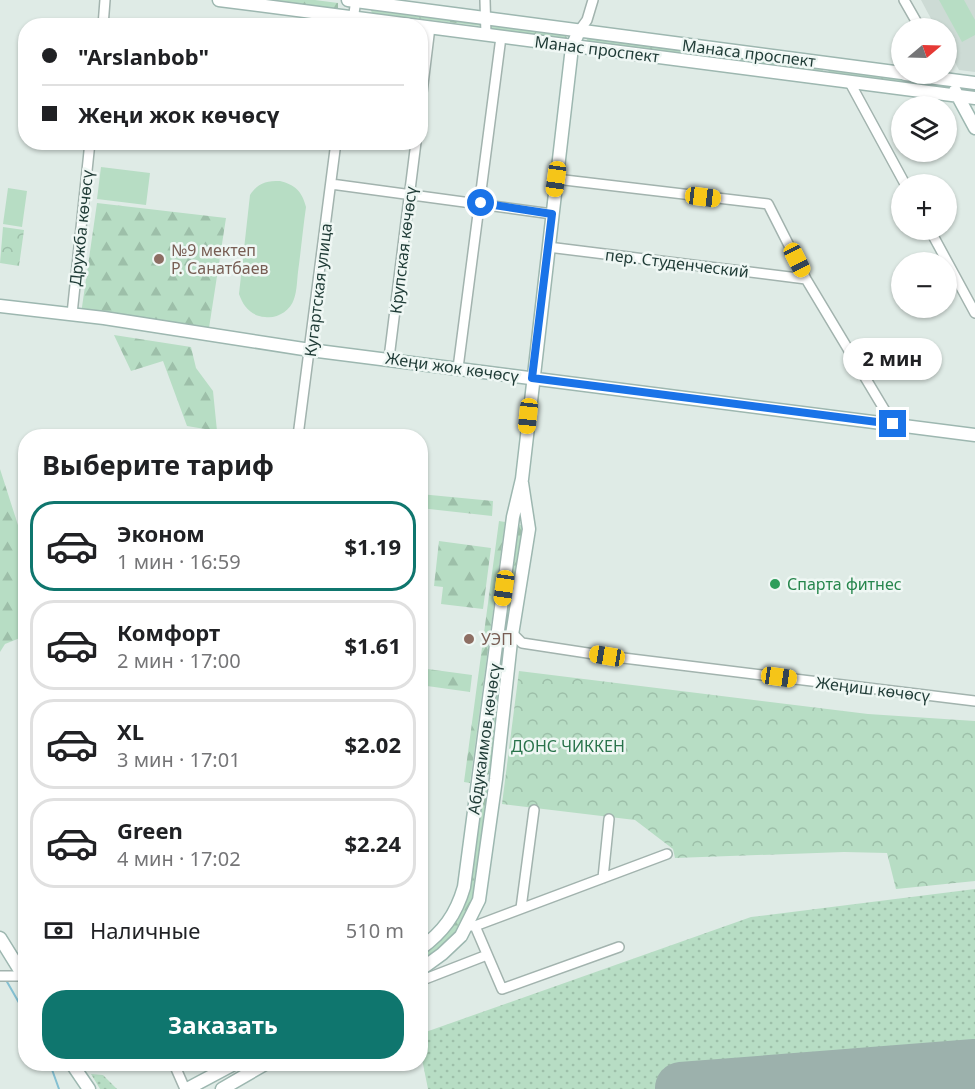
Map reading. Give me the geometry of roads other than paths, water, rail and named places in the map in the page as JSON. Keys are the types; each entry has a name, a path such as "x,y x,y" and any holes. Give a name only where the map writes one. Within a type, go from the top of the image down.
{"main road":[{"name":"Манас проспект","path":"219,0 333,18"},
{"name":"Манаса проспект","path":"353,0 891,71"},
{"name":"Манас проспект","path":"430,27 975,98"},
{"name":"Абдукаимов көчөсү","path":"428,942 441,932 459,905 464,887 513,517 522,478 572,46 579,30"},
{"path":"714,64 716,49"},
{"path":"824,78 826,63"},
{"name":"Манаса проспект","path":"957,78 975,83"},
{"path":"951,84 975,128"},
{"name":"Жеңи жок көчөсү","path":"0,306 72,314 310,350 389,358 975,435"},
{"name":"Абдукаимов көчөсү","path":"428,964 471,926 479,900 496,779 509,654 529,530 522,478"},
{"path":"480,778 496,779"},
{"path":"0,938 18,974"},
{"path":"75,1071 80,1089"},
{"path":"77,1071 89,1089"},
{"path":"186,1089 221,1071"},
{"path":"222,1089 249,1071"}],"street":[{"path":"104,18 105,0"},
{"path":"352,18 353,0"},
{"path":"485,0 486,35"},
{"path":"579,30 587,20 593,0"},
{"path":"904,0 914,18"},
{"path":"428,43 430,27"},
{"path":"458,368 501,37"},
{"path":"849,81 900,174"},
{"name":"Дружба көчөсү","path":"72,314 89,150"},
{"name":"Кугартская улица","path":"299,429 335,150"},
{"name":"Крупская көчөсү","path":"389,358 415,150"},
{"path":"556,179 768,204 806,279 893,424"},
{"path":"331,184 552,214"},
{"path":"935,240 975,313"},
{"name":"пер. Студенческий","path":"548,247 806,279"},
{"path":"509,654 522,643 512,633"},
{"name":"Жеңиш көчөсү","path":"522,643 607,656 975,701"},
{"path":"521,908 534,810"},
{"path":"603,878 609,819"},
{"path":"619,947 502,989 471,926 667,854"},
{"path":"428,978 487,955"},
{"path":"0,976 18,978"},
{"path":"177,1071 186,1089"}],"waterway":[{"path":"6,980 18,1001"},
{"path":"53,1071 59,1089"}],"place":[{"name":"№9 мектеп Р. Санатбаев","path":"159,259"},
{"name":"Спарта фитнес","path":"775,584"},
{"name":"УЭП","path":"469,639"}],"park label":[{"name":"ДОНС ЧИККЕН","path":"568,746"}]}
